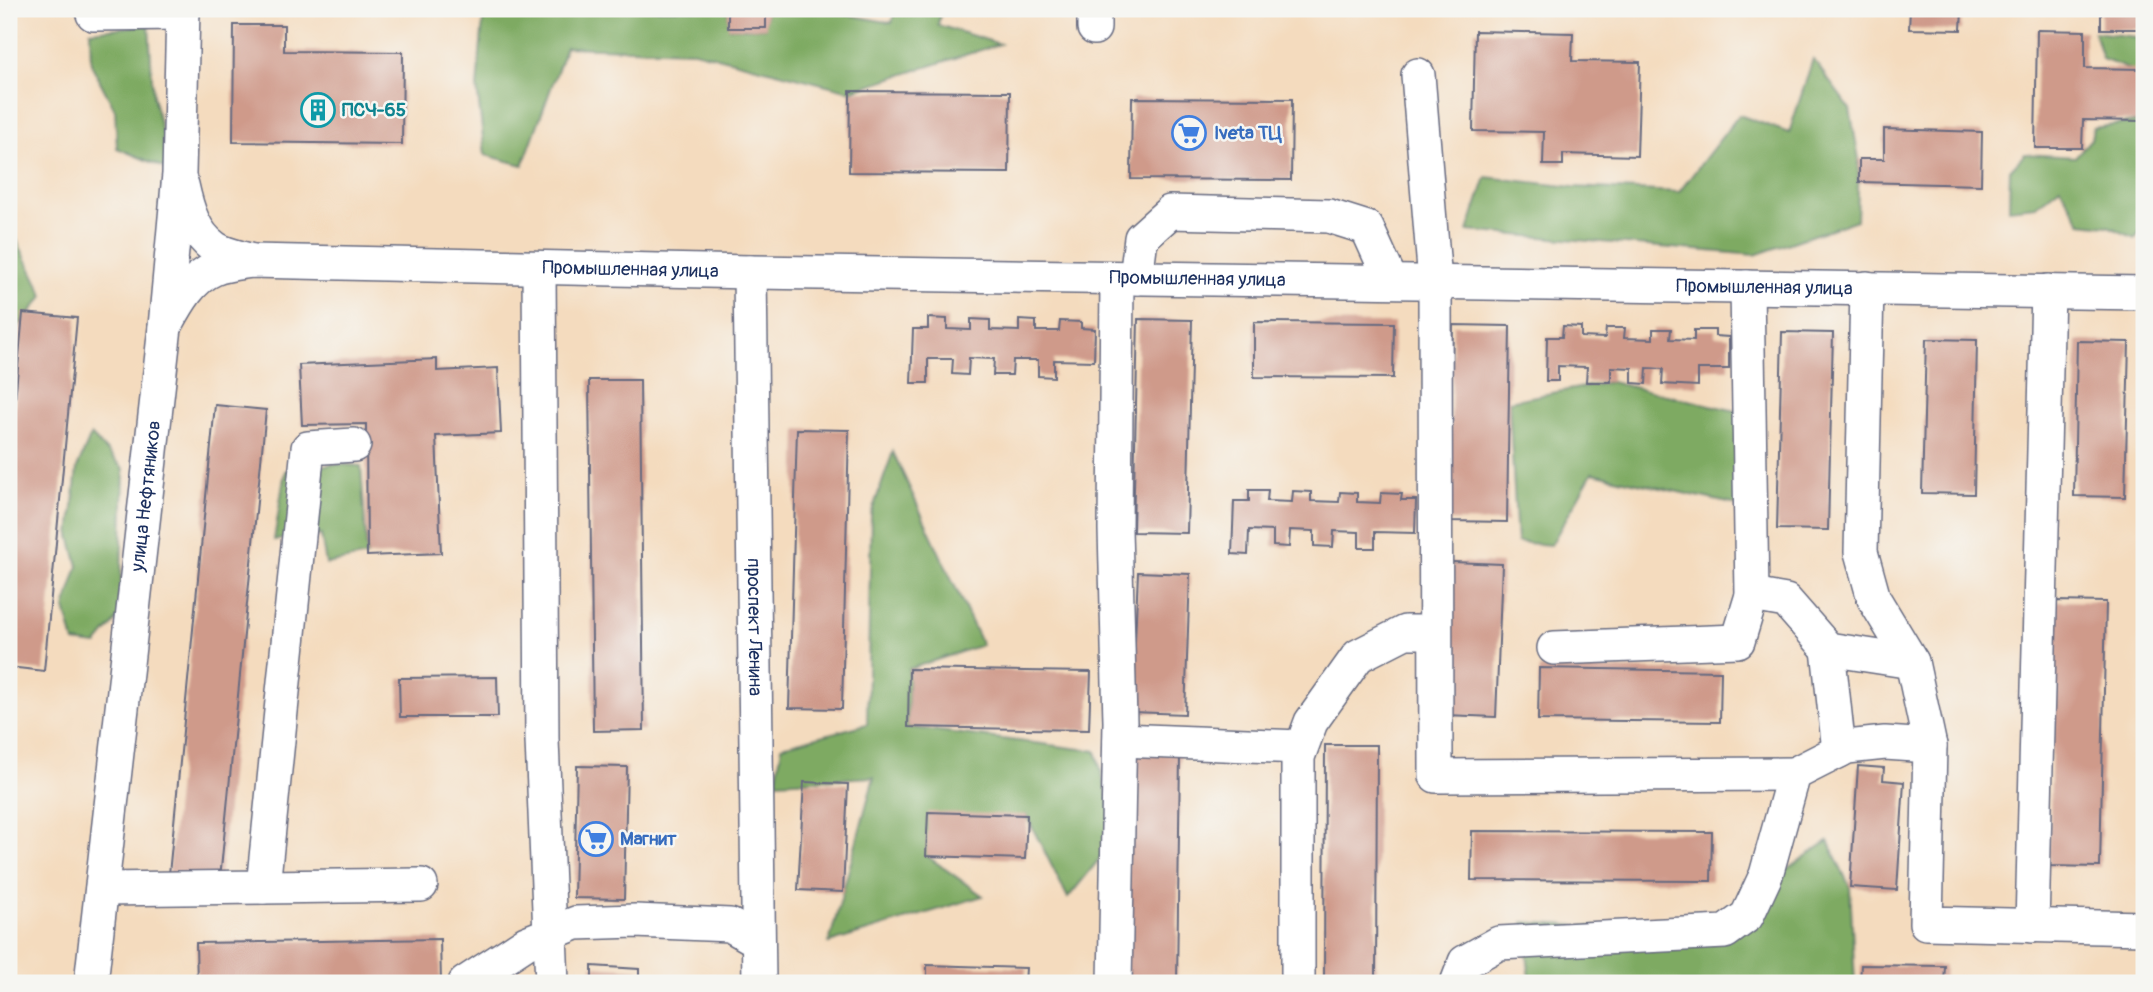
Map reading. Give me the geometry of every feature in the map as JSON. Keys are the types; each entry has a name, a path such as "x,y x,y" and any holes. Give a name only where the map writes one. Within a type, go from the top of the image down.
{"street":[{"path":"93,14 183,11"},
{"name":"улица Нефтяников","path":"91,983 165,327 179,174 183,11"},
{"path":"1419,75 1435,282 1436,775 1794,774 1847,747 1885,743 1930,746"},
{"name":"Промышленная улица","path":"179,174 189,213 203,237 216,249 252,261"},
{"path":"1115,983 1120,740 1115,529 1126,278 1141,238 1170,212 1329,216 1367,228 1391,281"},
{"name":"Промышленная улица","path":"165,327 182,298 200,277 215,269 252,261 750,272 2144,293"},
{"path":"539,268 542,740 552,983"},
{"name":"проспект Ленина","path":"750,272 759,983"},
{"path":"1554,648 1738,641 1752,595 1747,287"},
{"path":"1867,288 1861,552 1874,599 1912,662 1930,746 1926,923 2144,928"},
{"path":"2032,926 2048,291"},
{"path":"263,887 308,448 354,444"},
{"path":"1752,595 1786,601 1828,649 1839,751"},
{"path":"1298,983 1297,757 1311,722 1358,656 1405,632 1436,632"},
{"path":"1828,649 1912,662"},
{"path":"1120,740 1301,747"},
{"path":"1457,983 1465,962 1499,943 1725,932 1747,916 1766,875 1794,774"},
{"path":"102,889 421,885"},
{"path":"465,983 526,943 576,923 635,920 730,925 758,941"}],"green space":[{"path":"484,9 728,9 729,28 765,28 766,9 816,9 892,23 895,9 941,9 938,25 1000,44 850,91 694,51 566,47 523,165 485,155 477,87"},
{"path":"149,25 153,96 172,171 117,148 115,110 91,64 90,31"},
{"path":"2094,32 2144,38 2144,75 2102,59"},
{"path":"1813,59 1850,109 1859,159 1857,220 1755,255 1468,231 1486,177 1573,187 1679,192 1739,115 1789,133"},
{"path":"2144,121 2144,227 2135,238 2108,226 2081,223 2060,187 2036,206 2009,209 2010,170 2025,154 2075,157 2091,139 2093,128"},
{"path":"9,224 44,296 13,332 9,378"},
{"path":"1611,382 1749,414 1751,508 1592,473 1551,545 1517,542 1509,401"},
{"path":"91,435 124,469 120,616 96,645 74,642 65,608 78,566 70,536 77,468"},
{"path":"893,452 982,645 909,669 908,727 1096,751 1118,836 1068,898 1026,815 927,856 983,896 829,943 874,777 776,782 782,746 867,724 871,514"},
{"path":"335,464 361,466 367,556 326,564 321,535 274,540 285,471"},
{"path":"1828,841 1850,887 1855,983 1544,983 1530,978 1523,922 1694,933"}],"building":[{"path":"728,9 766,9 766,28 728,28"},
{"path":"1122,9 1169,9 1169,13 1122,13"},
{"path":"1910,9 1962,9 1961,30 1909,29"},
{"path":"2101,9 2144,9 2144,29 2101,29"},
{"name":"ПСЧ-65","path":"234,25 284,25 284,51 403,52 402,144 233,142"},
{"path":"2037,30 2085,31 2085,68 2144,69 2144,121 2083,120 2082,148 2035,148"},
{"path":"1475,31 1573,33 1572,61 1640,62 1637,156 1563,154 1563,165 1543,165 1544,132 1473,131"},
{"path":"850,91 1010,92 1009,173 849,172"},
{"path":"1132,98 1292,99 1291,180 1131,179"},
{"path":"1884,129 1982,132 1981,185 1859,182 1859,159 1884,159"},
{"path":"23,313 77,318 44,671 9,667 9,467"},
{"path":"928,318 947,319 947,329 971,330 971,319 990,320 990,330 1019,331 1019,320 1036,321 1036,331 1059,331 1060,321 1081,322 1081,328 1095,329 1094,361 1054,360 1054,377 1038,376 1038,360 1013,360 1012,375 993,375 994,359 969,358 968,375 952,374 953,359 928,359 928,383 911,383 913,329 928,329"},
{"path":"1138,319 1192,320 1187,533 1133,532"},
{"path":"1254,322 1394,323 1393,378 1254,377"},
{"path":"1453,325 1510,326 1507,522 1449,521"},
{"path":"1563,326 1581,327 1581,337 1605,338 1606,328 1625,328 1624,338 1653,339 1653,329 1671,329 1670,339 1694,340 1694,330 1715,330 1715,336 1729,337 1729,369 1698,369 1698,386 1662,384 1663,369 1647,368 1646,384 1632,383 1632,368 1611,367 1611,382 1586,382 1587,367 1558,366 1558,381 1546,381 1547,337 1562,337"},
{"path":"1782,332 1833,333 1828,530 1777,529"},
{"path":"1926,339 1977,340 1974,494 1922,493"},
{"path":"2077,341 2129,342 2125,497 2074,496"},
{"path":"437,359 437,371 498,368 501,433 436,436 441,553 367,556 366,424 302,425 299,365"},
{"path":"589,380 640,380 644,730 593,731"},
{"path":"215,405 266,410 220,879 169,874"},
{"path":"797,429 849,430 842,709 789,708"},
{"path":"1249,490 1268,490 1267,501 1292,502 1293,491 1311,492 1311,501 1339,502 1340,492 1357,493 1357,502 1380,503 1381,493 1402,494 1401,500 1416,500 1415,533 1375,532 1375,548 1359,548 1359,532 1334,531 1333,547 1314,546 1314,531 1290,530 1289,547 1273,546 1273,531 1249,530 1248,555 1232,554 1234,501 1249,501"},
{"path":"1452,562 1502,564 1496,717 1446,715"},
{"path":"1138,572 1190,574 1185,714 1132,712"},
{"path":"2055,601 2106,602 2100,867 2049,866"},
{"path":"1539,668 1721,671 1720,722 1538,720"},
{"path":"909,669 1091,672 1089,730 908,727"},
{"path":"497,677 498,717 400,717 399,678"},
{"path":"1325,745 1377,745 1376,983 1324,983"},
{"path":"1130,753 1180,754 1177,983 1126,983"},
{"path":"577,766 627,767 624,899 574,898"},
{"path":"1858,766 1884,768 1883,780 1904,782 1897,890 1850,887"},
{"path":"804,782 848,784 843,892 798,890"},
{"path":"928,812 1027,815 1025,859 926,856"},
{"path":"1472,831 1712,832 1711,881 1471,880"},
{"path":"440,939 441,983 197,983 196,943"},
{"path":"927,965 1026,968 1025,983 927,983"},
{"path":"1861,965 1945,966 1944,983 1860,983"},
{"path":"592,966 639,969 639,983 592,983"}],"place":[{"name":"ПСЧ-65","path":"318,110"},
{"name":"Iveta ТЦ","path":"1189,133"},
{"name":"Магнит","path":"596,839"}]}
